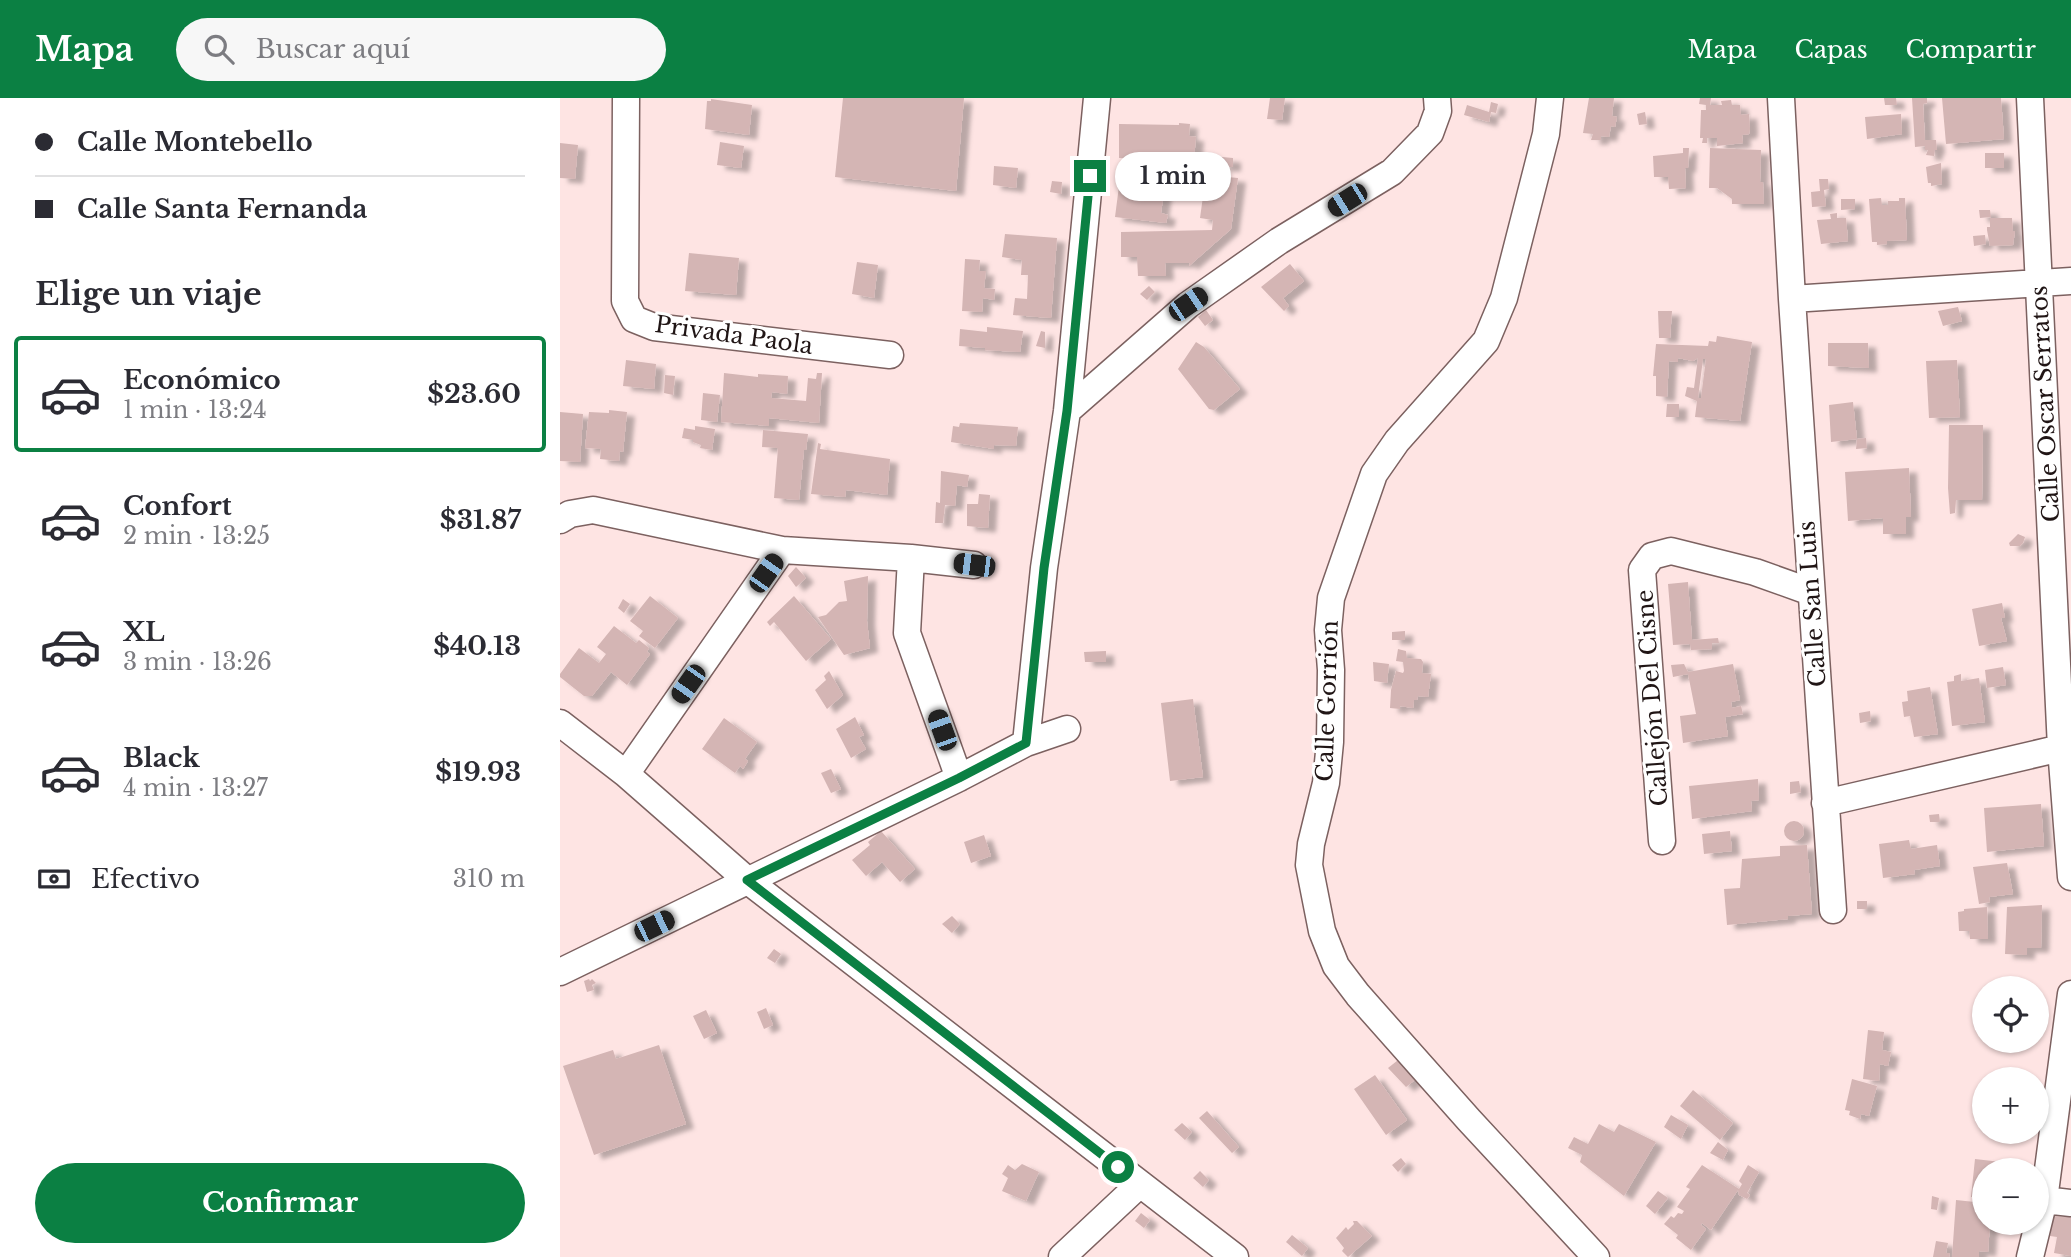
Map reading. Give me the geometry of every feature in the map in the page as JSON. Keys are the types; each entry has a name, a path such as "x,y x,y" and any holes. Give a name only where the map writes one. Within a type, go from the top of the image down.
{"street":[{"name":"Privada Paola","path":"626,98 625,301 634,318 654,327 890,355"},
{"path":"1026,743 1044,568 1067,411 1097,98"},
{"path":"1067,411 1188,304 1279,241 1392,172 1430,133 1437,111 1437,98"},
{"name":"Calle Gorrión","path":"1550,98 1546,134 1504,298 1486,341 1397,441 1374,474 1331,598 1328,630 1331,670 1330,743 1326,783 1311,844 1309,865 1322,931 1336,966 1358,995 1469,1120 1596,1257"},
{"name":"Calle San Luis","path":"1781,98 1833,910"},
{"name":"Calle Oscar Serratos","path":"2030,98 2061,748 2071,877"},
{"path":"1792,299 2071,281"},
{"path":"560,520 570,514 593,510 782,550 974,565"},
{"path":"626,774 782,550"},
{"name":"Callejón Del Cisne","path":"1662,841 1642,570 1652,555 1671,551 1755,572 1811,592"},
{"path":"911,558 907,633 959,778"},
{"path":"560,723 626,774 747,880 1235,1257"},
{"path":"560,972 1026,743 1067,729"},
{"path":"1825,803 2061,748"},
{"path":"2049,1162 2071,993"},
{"path":"1062,1257 1140,1184"},
{"path":"2049,1201 2071,1203"},
{"path":"2030,1257 2035,1235"}],"building":[{"path":"843,98 964,98 956,191 835,177"},
{"path":"1270,98 1285,98 1282,120 1267,119"},
{"path":"1589,98 1614,98 1612,116 1617,117 1615,127 1611,126 1609,137 1601,136 1601,140 1591,140 1593,134 1583,133"},
{"path":"1700,98 1711,98 1710,105 1722,105 1721,101 1731,100 1732,105 1740,105 1741,115 1749,114 1749,134 1742,135 1743,143 1717,146 1717,138 1707,138 1707,143 1702,143 1701,110 1706,110 1706,105 1699,104"},
{"path":"1884,98 1896,98 1897,105 1885,105"},
{"path":"1912,98 1927,98 1927,103 1923,104 1925,140 1936,140 1937,150 1934,156 1926,155 1928,150 1925,150 1925,146 1915,147"},
{"path":"1942,98 2001,98 2004,139 1946,144"},
{"path":"711,99 752,105 749,135 705,129 707,101"},
{"path":"1491,102 1498,104 1496,113 1491,112 1489,122 1464,115 1467,105 1489,112"},
{"path":"1645,112 1647,124 1639,125 1637,114"},
{"path":"1901,114 1902,134 1867,139 1865,117"},
{"path":"1119,124 1190,124 1189,136 1196,137 1193,170 1139,164 1140,159 1119,158"},
{"path":"720,142 744,146 741,168 717,165"},
{"path":"560,143 578,145 575,179 560,178"},
{"path":"1683,148 1689,148 1688,168 1685,168 1686,188 1669,189 1668,177 1654,177 1653,156 1683,153"},
{"path":"1710,148 1761,150 1760,182 1763,182 1764,204 1732,204 1732,199 1717,188 1709,188"},
{"path":"1985,153 2004,153 2004,168 1985,168"},
{"path":"1222,157 1233,158 1233,167 1222,167"},
{"path":"1941,163 1942,184 1931,186 1931,183 1928,183 1926,167"},
{"path":"994,166 1018,168 1016,188 993,185"},
{"path":"1206,175 1238,178 1231,229 1189,266 1190,263 1165,263 1166,276 1138,276 1137,257 1121,257 1121,232 1212,230 1213,220 1200,218"},
{"path":"1819,179 1828,179 1829,189 1824,190 1826,206 1812,207 1811,192 1820,191"},
{"path":"1052,181 1062,182 1061,194 1050,192"},
{"path":"1119,186 1164,192 1161,213 1168,215 1166,223 1115,217"},
{"path":"1881,198 1882,205 1888,205 1888,201 1905,198 1907,240 1887,241 1887,244 1877,245 1877,242 1872,242 1869,199"},
{"path":"1841,199 1855,199 1855,209 1841,210"},
{"path":"1979,210 1990,210 1991,217 1980,218"},
{"path":"1837,213 1837,218 1846,218 1848,241 1821,244 1817,220 1831,219 1830,214"},
{"path":"1990,218 2012,218 2015,231 2013,245 1990,246 1987,227 1990,227"},
{"path":"1005,234 1057,238 1051,318 1013,315 1015,298 1027,299 1028,275 1021,275 1022,260 1002,257"},
{"path":"1985,235 1986,244 1974,246 1973,236"},
{"path":"689,253 739,258 736,295 685,291"},
{"path":"965,259 980,260 979,271 986,271 984,288 995,289 994,300 983,298 982,312 962,311"},
{"path":"857,262 878,265 874,298 852,294"},
{"path":"1290,264 1304,281 1283,298 1289,306 1284,311 1261,287"},
{"path":"1149,286 1155,292 1147,300 1140,294"},
{"path":"1958,307 1962,321 1943,326 1938,311"},
{"path":"1206,310 1213,320 1205,326 1198,317"},
{"path":"1658,311 1672,311 1670,338 1659,338"},
{"path":"987,327 1023,331 1020,352 959,346 960,329 987,332"},
{"path":"1041,331 1045,332 1045,348 1036,346"},
{"path":"1717,336 1752,342 1740,421 1695,417 1697,401 1685,396 1687,387 1694,388 1698,358 1693,361 1678,358 1678,362 1669,361 1667,397 1656,396 1656,376 1653,376 1656,344 1708,346 1709,341 1716,342","holes":["1703,359 1706,359 1701,398 1698,398"]},
{"path":"1196,342 1204,347 1240,389 1214,410 1209,409 1178,369"},
{"path":"1828,343 1868,343 1869,368 1828,366"},
{"path":"626,360 656,364 654,389 623,386"},
{"path":"1957,360 1960,417 1929,418 1926,361"},
{"path":"724,373 758,377 758,374 788,376 787,394 772,392 771,398 806,401 808,378 816,379 817,373 822,373 819,423 769,418 769,426 721,422"},
{"path":"665,375 675,376 673,395 664,393"},
{"path":"703,393 720,395 717,422 701,420"},
{"path":"1853,402 1857,439 1831,442 1829,405"},
{"path":"1667,404 1679,404 1679,417 1666,417"},
{"path":"609,410 627,412 623,452 620,451 619,461 600,459 601,449 585,448 589,412 609,413"},
{"path":"560,412 583,414 580,462 560,461"},
{"path":"960,423 1018,427 1016,446 994,445 994,449 951,442 953,426 959,427"},
{"path":"1949,425 1983,425 1982,500 1956,500 1955,513 1950,514 1948,488"},
{"path":"695,426 715,429 712,450 700,448 701,445 693,440 682,438 684,428 695,430"},
{"path":"763,430 808,434 799,500 774,498 778,448 762,447"},
{"path":"1866,438 1867,448 1856,449 1857,439"},
{"path":"818,443 821,444 820,449 890,459 887,495 846,490 845,497 811,494"},
{"path":"1909,468 1911,517 1906,517 1906,534 1883,534 1883,518 1848,521 1845,472"},
{"path":"941,471 969,475 967,487 957,485 955,506 945,505 943,523 935,523 936,502 940,503"},
{"path":"979,494 990,495 988,528 967,526 967,504 978,504"},
{"path":"2018,534 2025,537 2023,543 2020,546 2010,546 2009,543"},
{"path":"796,567 806,578 796,587 788,576"},
{"path":"868,576 867,621 870,648 844,655 818,617 826,615 839,602 847,601 844,581"},
{"path":"1688,582 1692,640 1718,638 1719,643 1712,643 1712,649 1691,650 1690,644 1673,645 1668,584"},
{"path":"650,596 678,618 655,648 639,636 643,631 630,621"},
{"path":"794,596 831,639 806,661 774,622 770,626 767,622"},
{"path":"623,599 630,604 624,613 618,608"},
{"path":"2002,603 2005,618 2001,618 2007,641 1979,646 1972,609"},
{"path":"614,626 636,643 639,640 649,648 647,652 650,654 627,685 611,672 592,696 584,696 560,677 560,674 579,648 599,663 606,654 597,647"},
{"path":"1405,631 1405,640 1392,640 1392,632"},
{"path":"1398,649 1406,651 1407,658 1421,659 1422,673 1431,674 1428,697 1418,696 1417,700 1414,700 1413,708 1390,708 1396,671 1404,671 1403,662 1396,661"},
{"path":"1106,651 1106,662 1085,662 1084,652"},
{"path":"1373,662 1389,664 1387,683 1374,681"},
{"path":"1684,664 1688,672 1733,664 1740,700 1731,702 1732,708 1741,706 1743,714 1725,717 1728,736 1683,743 1680,716 1696,714 1688,674 1673,677 1671,665"},
{"path":"2003,667 2006,685 1987,688 1985,670"},
{"path":"829,671 843,695 827,709 815,690 826,680 824,676"},
{"path":"1961,674 1961,681 1979,678 1985,722 1952,726 1947,682 1954,681 1954,676"},
{"path":"1930,687 1938,734 1914,737 1910,716 1904,717 1902,702 1908,701 1907,691"},
{"path":"1193,699 1203,777 1170,781 1161,703"},
{"path":"1870,711 1871,721 1860,723 1859,713"},
{"path":"855,717 864,735 859,737 866,749 851,758 836,729"},
{"path":"724,718 757,742 745,759 748,761 743,769 740,766 735,773 702,749"},
{"path":"831,769 841,789 831,793 821,773"},
{"path":"1758,779 1759,800 1751,801 1752,811 1692,819 1689,786"},
{"path":"1799,781 1801,792 1790,794 1790,782"},
{"path":"2041,804 2044,846 1987,852 1984,808"},
{"path":"1939,814 1940,822 1930,822 1929,815"},
{"path":"1794,821 1801,824 1804,831 1801,838 1794,841 1787,838 1784,831 1787,824"},
{"path":"881,831 915,869 900,882 882,862 866,876 852,860 870,845 868,842"},
{"path":"1730,831 1732,851 1704,854 1702,834"},
{"path":"984,835 991,856 971,863 964,842"},
{"path":"1909,840 1911,849 1937,845 1940,866 1914,870 1915,874 1883,878 1879,844"},
{"path":"1807,845 1812,914 1727,925 1724,889 1740,888 1742,859 1780,856 1780,846"},
{"path":"2007,863 2013,894 1989,897 1990,902 1979,904 1973,867"},
{"path":"1857,901 1867,901 1867,909 1857,909"},
{"path":"2042,905 2041,948 2027,948 2027,955 2005,954 2007,907"},
{"path":"1987,907 1988,939 1970,939 1969,931 1959,931 1958,912"},
{"path":"952,916 960,924 952,933 942,924"},
{"path":"774,949 781,954 775,963 767,958"},
{"path":"589,979 596,983 592,985 594,990 587,992 584,981"},
{"path":"766,1008 773,1025 764,1029 757,1012"},
{"path":"706,1010 717,1033 704,1039 693,1016"},
{"path":"1868,1030 1884,1032 1882,1050 1891,1052 1888,1066 1880,1064 1879,1081 1863,1079"},
{"path":"659,1045 686,1124 594,1155 563,1066 613,1050 616,1059"},
{"path":"1407,1053 1425,1072 1406,1087 1388,1068"},
{"path":"1375,1075 1407,1120 1386,1135 1354,1089"},
{"path":"1852,1079 1877,1086 1869,1116 1861,1114 1860,1119 1849,1115 1850,1111 1845,1110"},
{"path":"1693,1090 1733,1123 1720,1140 1680,1106"},
{"path":"1207,1111 1239,1147 1232,1153 1199,1118"},
{"path":"1671,1115 1688,1125 1681,1139 1664,1127"},
{"path":"1182,1123 1192,1132 1185,1140 1174,1130"},
{"path":"1599,1124 1614,1132 1619,1124 1656,1142 1624,1196 1580,1162 1582,1155 1568,1148 1574,1137 1588,1144"},
{"path":"1718,1142 1728,1150 1723,1160 1710,1153"},
{"path":"1401,1158 1406,1164 1398,1172 1392,1165"},
{"path":"1022,1164 1039,1172 1026,1201 1002,1191 1008,1178 1002,1174 1008,1165 1015,1170"},
{"path":"1702,1165 1739,1189 1742,1184 1739,1181 1748,1165 1759,1172 1747,1193 1750,1195 1747,1199 1739,1195 1738,1190 1711,1230 1702,1223 1706,1229 1691,1250 1664,1224 1671,1216 1674,1218 1684,1211 1677,1207 1690,1189 1686,1187"},
{"path":"1200,1171 1209,1180 1203,1187 1193,1178"},
{"path":"1658,1191 1668,1198 1655,1214 1646,1206"},
{"path":"1932,1196 1939,1198 1937,1210 1931,1209"},
{"path":"1956,1200 1972,1202 1972,1235 1989,1235 1988,1252 1979,1251 1979,1257 1952,1257"},
{"path":"1141,1213 1150,1220 1144,1228 1135,1221"},
{"path":"2053,1216 2071,1217 2071,1256 2054,1253 2057,1237 2050,1236"},
{"path":"1353,1221 1357,1221 1372,1236 1348,1257 1336,1238 1346,1227 1348,1230 1354,1224"},
{"path":"1292,1235 1308,1248 1302,1256 1286,1242"},
{"path":"1936,1241 1948,1243 1946,1253 1950,1253 1949,1257 1933,1257"}],"route":[{"path":"1090,176 1067,411 1044,568 1026,743 747,880 1118,1167"}]}
